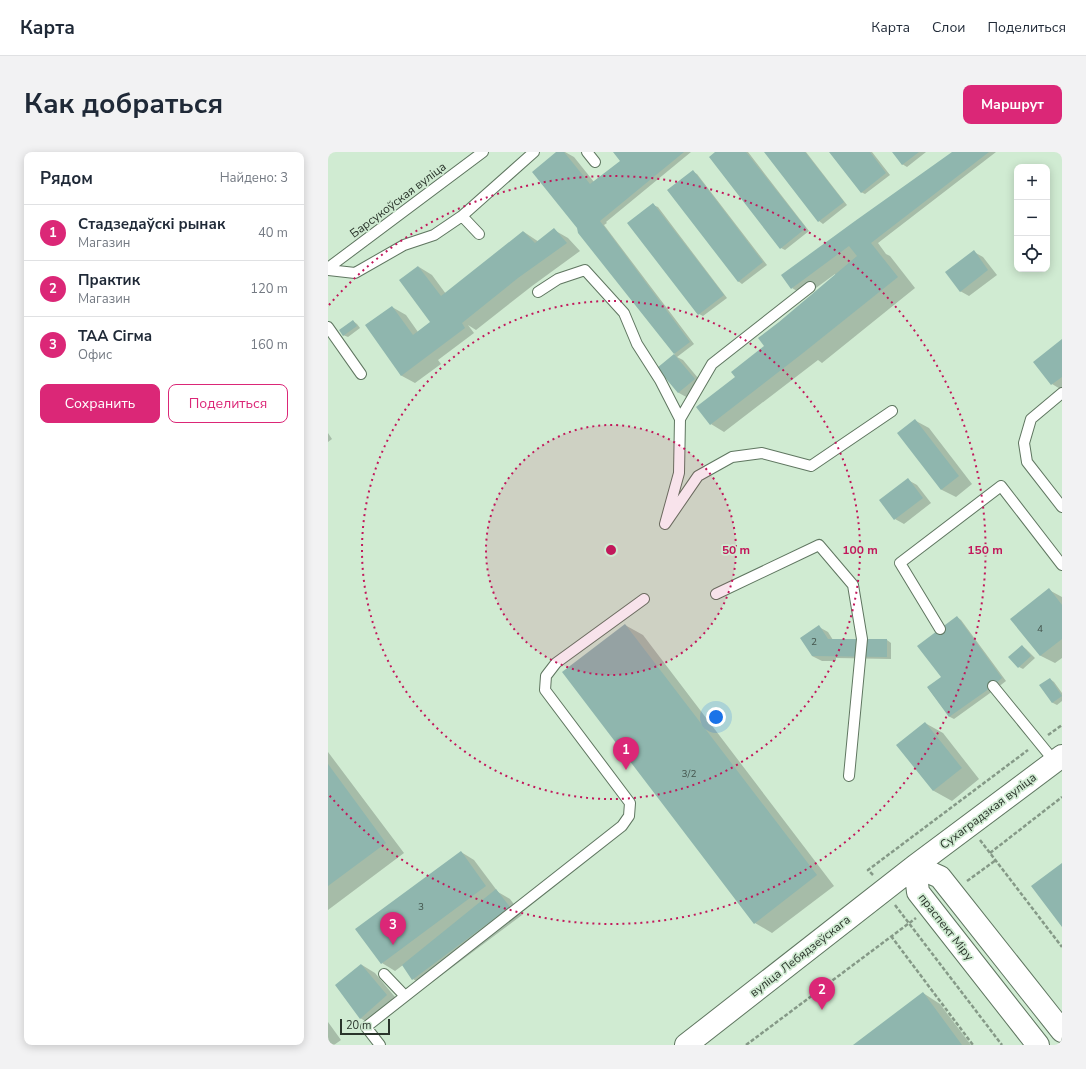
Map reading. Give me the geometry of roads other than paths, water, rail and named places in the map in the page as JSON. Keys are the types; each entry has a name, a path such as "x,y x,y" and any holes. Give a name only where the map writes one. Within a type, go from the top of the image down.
{"main road":[{"name":"Сухаградзкая вуліца","path":"915,866 1058,759"},
{"name":"праспект Міру","path":"915,866 940,877 1062,1031"},
{"name":"праспект Міру","path":"915,866 918,892 1038,1045"},
{"name":"вуліца Лебядзеўскага","path":"686,1045 915,866"}],"lane":[{"name":"Барсукоўская вуліца","path":"328,269 484,152"},
{"path":"328,269 355,273 404,244 434,235 462,216 534,152"},
{"path":"587,152 595,162"},
{"path":"462,216 479,234"},
{"path":"538,292 558,279 585,270 624,313 637,344 660,380 680,419 679,473 665,524 698,476 732,457 762,453 811,466 892,411"},
{"path":"680,419 712,364 810,287"},
{"path":"328,327 361,374"},
{"path":"1062,393 1031,420 1024,443 1027,462 1062,507"},
{"path":"940,629 900,563 1001,486 1062,565"},
{"path":"716,594 819,545 853,585 862,639 849,776"},
{"path":"380,1045 366,1027 622,826 629,816 630,803 545,690 546,676 556,663 644,599"},
{"path":"993,686 1039,742 1058,759"},
{"path":"384,974 405,996"}],"place":[{"name":"Стадзедаўскі рынак","path":"626,770"},
{"name":"ТАА Сігма","path":"393,945"},
{"name":"Практик","path":"822,1010"}]}
